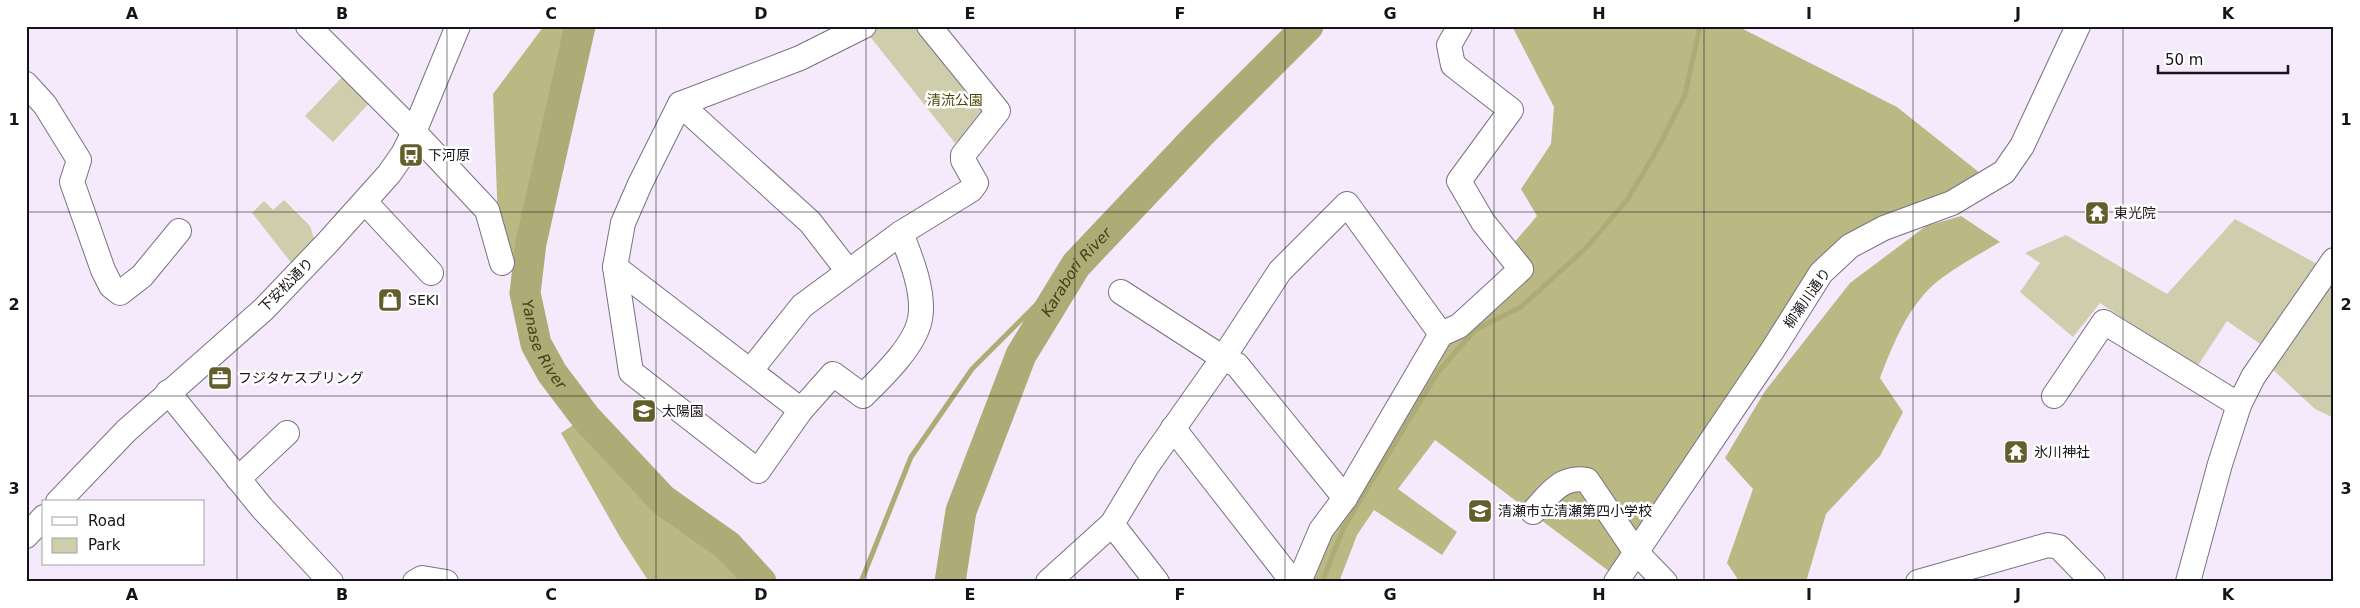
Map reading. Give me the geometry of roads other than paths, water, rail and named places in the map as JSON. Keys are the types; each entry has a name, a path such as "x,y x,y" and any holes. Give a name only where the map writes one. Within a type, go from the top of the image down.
{"street":[{"path":"308,26 414,132 487,210 502,263"},
{"name":"下安松通り","path":"60,500 104,452 168,392 264,309 365,202 394,167 414,132 458,26"},
{"path":"864,26 800,58 680,104 640,184 624,223 615,267 631,372 758,470 801,410 833,374 863,396 894,365 913,337 920,322 919,291 901,233"},
{"path":"751,370 802,306 901,233 971,190 976,183 962,160 963,155 998,110 929,26"},
{"path":"1299,582 1321,530 1345,498 1441,334 1459,326 1521,269 1483,222 1459,181 1511,110 1453,66 1449,45 1460,26"},
{"name":"柳瀬川通り","path":"1616,582 1635,551 1772,351 1821,273 1850,246 1884,228 1952,203 2004,172 2022,146 2078,26"},
{"path":"26,84 45,105 79,160 72,182 103,270 111,286 120,293 142,276 179,232"},
{"path":"680,104 810,222 848,271"},
{"path":"365,202 431,273"},
{"path":"1048,582 1112,524 1147,466 1223,358 1280,271 1347,204 1441,334"},
{"path":"2188,582 2220,464 2239,405 2253,377 2334,260"},
{"path":"615,267 801,410"},
{"path":"1121,292 1223,358 1237,365 1345,498"},
{"path":"2054,396 2104,322 2239,405"},
{"path":"168,392 262,508 331,582"},
{"path":"1173,428 1293,582"},
{"path":"238,479 288,433"},
{"path":"1533,512 1559,484 1577,478 1587,480 1635,551 1665,582"},
{"path":"26,536 42,519"},
{"path":"1112,524 1157,582"},
{"path":"1918,582 2048,545 2059,548 2093,582"},
{"path":"415,582 422,578 446,582"}],"waterway":[{"name":"Yanase River","path":"580,26 531,243 525,293 536,344 552,373 586,418 663,500 728,546 761,582"},
{"name":"Karabori River","path":"950,582 961,511 1021,355 1076,265 1200,134 1308,26"},
{"path":"1322,582 1344,527 1438,372 1475,330 1521,307 1588,246 1627,200 1657,150 1685,95 1700,26"},
{"path":"861,582 911,457 972,369 1076,265"}],"place":[{"name":"下河原","path":"411,155"},
{"name":"東光院","path":"2097,213"},
{"name":"SEKI","path":"390,300"},
{"name":"フジタケスプリング","path":"220,378"},
{"name":"太陽園","path":"644,411"},
{"name":"氷川神社","path":"2016,452"},
{"name":"清瀬市立清瀬第四小学校","path":"1480,511"}],"park label":[{"name":"清流公園","path":"955,100"}]}
